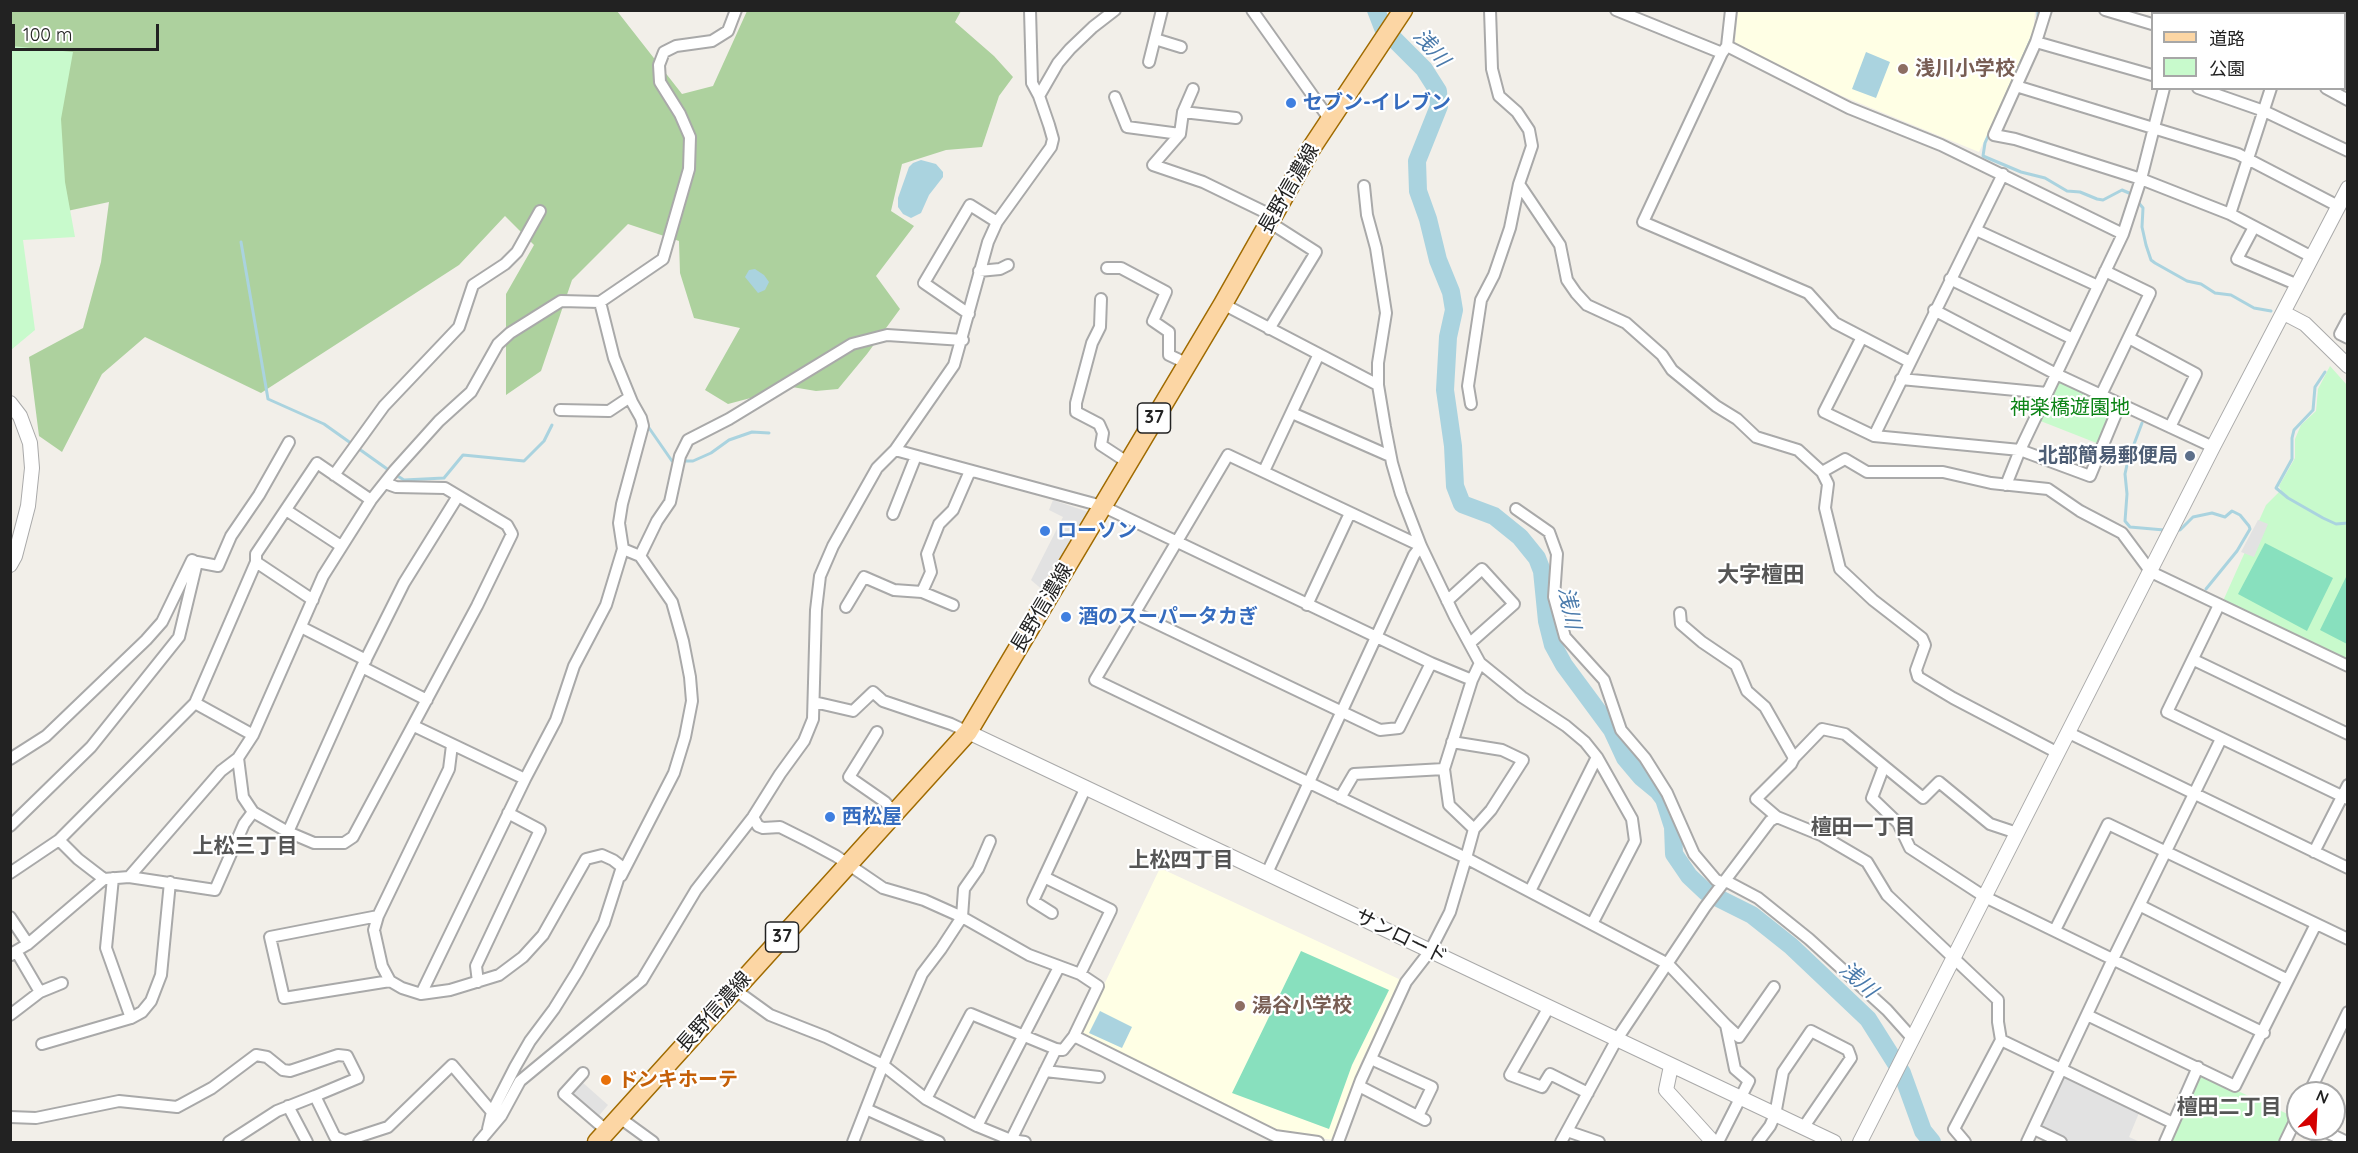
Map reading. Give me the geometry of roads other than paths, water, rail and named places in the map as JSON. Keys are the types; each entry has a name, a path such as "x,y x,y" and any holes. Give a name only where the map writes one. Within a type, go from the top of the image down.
{"main road":[{"name":"長野信濃線","path":"602,1137 968,732 1330,120 1403,10"}],"street":[{"path":"129,877 221,771 238,758 253,735 323,576 341,546 385,483 439,421 471,392 498,344 510,333 561,302 600,302 663,259 688,169 690,136 680,114 660,82 659,65 664,52 676,46 712,41 728,31 736,10"},
{"path":"479,1143 488,1129 501,1116 520,1081 642,980 696,890 753,817 804,741 813,719 816,610 820,576 832,546 877,468 895,450 954,365 963,340 987,242 997,222 1051,147 1053,139 1039,96 1032,83 1029,10"},
{"path":"1039,96 1070,49 1115,10"},
{"path":"1149,62 1162,10"},
{"path":"1252,10 1330,120"},
{"path":"1471,404 1468,386 1481,300 1494,275 1510,228 1519,184 1532,146 1529,130 1517,112 1499,96 1492,69 1490,10"},
{"path":"1616,10 1724,49 1849,108 1941,145 2123,234"},
{"path":"1731,10 1724,49 1643,222 1808,293 1835,323 1910,362"},
{"path":"2046,10 2036,42 1994,135 2015,139 2141,179 2230,214 2312,257"},
{"path":"2105,10 2151,24"},
{"path":"1155,39 1181,47"},
{"path":"2036,42 2151,75"},
{"path":"2016,86 2238,153 2338,206"},
{"path":"1193,89 1183,112 1180,134 1154,165 1203,182 1271,219 1316,252 1269,329"},
{"path":"2006,485 2020,450 2123,234 2141,179 2163,90"},
{"path":"2204,90 2264,111 2348,151"},
{"path":"2230,214 2270,90"},
{"path":"2330,90 2348,100"},
{"path":"1115,97 1127,127 1180,134"},
{"path":"1183,112 1236,118"},
{"path":"1874,436 2003,174"},
{"path":"1519,184 1560,245 1567,280 1587,305 1626,323 1662,355 1672,370 1716,406 1737,419 1756,437 1798,450 1822,472 1828,484 1825,508 1840,569 1873,600 1922,638 1925,645 1916,670 1918,677 1953,699 2058,753"},
{"path":"1364,186 1367,215 1376,248 1386,314 1378,363 1378,385 1390,456 1401,494 1421,546 1480,663 1522,696 1566,726 1597,757 1632,819 1635,841 1592,924"},
{"path":"1860,1143 2213,447 2348,188"},
{"path":"969,314 924,283 970,205 997,222"},
{"path":"334,475 384,406 459,327 473,285 505,264 517,252 540,211"},
{"path":"2254,227 2237,259 2298,285"},
{"path":"1976,230 2098,286"},
{"path":"979,271 1000,269 1008,265"},
{"path":"1107,268 1121,268 1166,292 1153,321 1169,332 1169,355 1186,363"},
{"path":"2101,395 2150,293 2105,271"},
{"path":"1950,279 2073,339"},
{"path":"1101,299 1100,327 1092,343 1076,403 1076,412 1099,424 1103,433 1101,445 1127,462"},
{"path":"421,994 508,813 556,720 574,666 606,605 623,549 620,523 622,504 643,426 614,358 600,302"},
{"path":"1223,304 1318,356 1378,385"},
{"path":"1935,309 2056,374 2213,447"},
{"path":"2284,313 2305,324 2346,362"},
{"path":"2348,319 2340,334 2348,338"},
{"path":"640,556 657,520 670,502 680,456 688,440 729,419 852,344 887,335 963,340"},
{"path":"1862,337 1824,412 1874,436 2020,450 2090,476 2120,404"},
{"path":"2129,339 2196,374 2170,427"},
{"path":"1264,471 1318,356"},
{"path":"1901,379 2047,393"},
{"path":"560,410 609,411 630,397"},
{"path":"10,403 20,416 30,443 32,468 28,506 15,556 10,565"},
{"path":"1292,413 1390,456"},
{"path":"10,759 46,736 146,640 162,622 192,560 218,566 231,536 259,495 289,442"},
{"path":"895,450 1102,506 1431,663 1472,680"},
{"path":"1421,546 1228,455 1095,680 1466,858 1668,964 1739,1037 1774,987"},
{"path":"892,514 916,456"},
{"path":"1822,472 1845,459 1867,472 1943,472 2006,485 2048,489 2080,511 2122,533 2151,572 2348,666"},
{"path":"10,873 59,840 195,703 256,561 256,554 317,463 371,500"},
{"path":"922,592 931,572 927,554 939,524 953,510 970,471"},
{"path":"238,758 243,797 253,812 288,832 314,843 344,843 353,837 414,726 512,534 507,525 445,488 396,486 385,483"},
{"path":"288,832 364,663 404,583 458,496"},
{"path":"1516,508 1549,532 1557,554 1554,597 1565,637 1604,680 1621,730 1645,758 1667,793 1694,854 1716,880 1758,898 1809,939 1887,1010 1912,1042"},
{"path":"286,510 341,546"},
{"path":"1307,604 1350,513"},
{"path":"1267,873 1414,555 1421,546"},
{"path":"618,882 674,773 685,737 692,701 683,641 672,602 640,556 623,549"},
{"path":"256,561 313,600"},
{"path":"10,826 91,747 179,637 197,562"},
{"path":"1447,601 1482,569 1514,604 1470,643"},
{"path":"846,607 864,578 894,590 922,592 953,605"},
{"path":"2219,605 2167,712 2345,797"},
{"path":"1135,613 1380,730 1399,728 1431,663"},
{"path":"1680,613 1681,624 1702,642 1736,665 1747,691 1765,707 1794,758"},
{"path":"301,627 427,700"},
{"path":"2194,660 2348,734"},
{"path":"1474,829 1449,805 1444,769 1472,680 1480,663"},
{"path":"814,702 854,711 873,692 883,701 968,732"},
{"path":"195,703 253,735"},
{"path":"414,726 525,779"},
{"path":"1965,1143 1954,1129 2001,1040 1998,1000 1887,895 1867,862 1821,835 1778,817 1756,799 1822,729 1845,734 1923,798 1939,782 1990,824 2017,833"},
{"path":"877,732 849,777 885,802 895,813"},
{"name":"サンロード","path":"968,732 1834,1143"},
{"path":"2069,733 2348,868"},
{"path":"2027,1143 2113,959 2221,739"},
{"path":"1338,1143 1359,1086 1406,982 1430,951 1450,912 1474,829 1491,810 1523,760 1502,750 1452,742"},
{"path":"452,745 449,769 378,916 375,930 382,966 390,981 402,988 421,994 478,982 499,975 523,957 543,935 586,859 602,855 622,867 604,923 578,972 530,1041 492,1112 488,1129"},
{"path":"1530,891 1597,757"},
{"path":"1884,766 1872,798 1898,823 1910,848 1985,897 2264,1033"},
{"path":"1340,798 1354,774 1444,769"},
{"path":"2314,852 2345,797 2348,785"},
{"path":"1052,913 1033,901 1086,787"},
{"path":"59,840 78,859 109,878 129,877 214,890 244,824 253,812"},
{"path":"478,982 476,966 540,830 508,813"},
{"path":"753,817 763,828 780,827 848,864 883,888 924,900 962,916 1029,955 1080,974 1098,986 1074,1036 1063,1050 1024,1037 970,1014 926,1098"},
{"path":"1561,1143 1617,1039 1705,907 1770,821 1778,817"},
{"path":"2055,930 2108,824 2348,939"},
{"path":"853,1143 870,1110 922,974 962,916 964,889 978,869 990,841"},
{"path":"1044,877 1111,910 1080,974"},
{"path":"40,992 14,953 109,878"},
{"path":"109,878 106,948 131,1018"},
{"path":"42,1044 131,1018 142,1012 151,1001 159,982 170,882"},
{"path":"2141,906 2288,980"},
{"path":"378,916 270,937 284,998 390,981"},
{"path":"10,917 28,944"},
{"path":"2087,1015 2235,1086 2264,1033 2316,924"},
{"path":"977,1126 1059,967"},
{"path":"10,1015 40,992 62,983"},
{"path":"734,989 770,1016 826,1037 885,1067 926,1098 977,1126 1011,1141 1025,1143"},
{"path":"1549,1007 1510,1075 1542,1087 1550,1074 1588,1093"},
{"path":"2314,1081 2348,1012"},
{"path":"1718,1143 1749,1081 1735,1069 1726,1025"},
{"path":"1758,1143 1775,1115 1783,1072 1811,1031 1848,1050 1851,1058 1803,1128"},
{"path":"1074,1036 1275,1136 1318,1143"},
{"path":"2001,1040 2173,1123"},
{"path":"1011,1141 1056,1049"},
{"path":"10,1117 36,1118 119,1101 177,1107 212,1088 256,1055 267,1057 283,1070 290,1071 338,1055 347,1056 358,1078 277,1111 229,1143"},
{"path":"1359,1086 1422,1118 1432,1087 1371,1059"},
{"path":"315,1096 335,1137 345,1141 388,1127 452,1065 492,1112"},
{"path":"1671,1066 1666,1090 1713,1143"},
{"path":"2165,1143 2198,1067"},
{"path":"1045,1071 1100,1077"},
{"path":"583,1073 564,1094 602,1137"},
{"path":"288,1106 307,1143"},
{"path":"870,1110 939,1143"},
{"path":"620,1118 653,1143"},
{"path":"2034,1129 2061,1143"},
{"path":"1568,1131 1599,1143"}],"water":[{"path":"1866,52 1890,62 1876,98 1852,89"},
{"path":"921,160 936,164 943,172 943,177 929,195 921,213 911,218 903,214 898,207 898,198 909,167"},
{"path":"755,269 769,282 765,290 758,293 745,277 749,270"},
{"path":"1100,1011 1132,1027 1122,1048 1089,1033"}],"waterway":[{"name":"浅川","path":"1376,10 1383,28 1424,69 1438,91 1439,106 1417,161 1418,191 1428,219 1438,260 1451,292 1454,310 1448,337 1445,390 1453,446 1455,486 1462,504 1494,516 1520,537 1537,558 1542,571 1547,621 1553,645 1564,665 1612,730 1625,758 1664,799 1673,827 1674,854 1689,876 1706,892 1752,915 1791,946 1868,1019 1902,1073 1923,1131 1932,1142"},
{"path":"2038,10 2038,21"},
{"path":"2033,35 1985,143 1983,156 2021,172 2045,178 2067,191 2080,192 2097,199 2103,200 2122,190 2129,193"},
{"path":"2138,202 2143,208 2142,227 2151,260 2187,281 2201,284 2215,293 2231,295 2254,308 2271,311"},
{"path":"241,242 268,399 324,424 390,471"},
{"path":"2325,372 2315,387 2313,410 2294,430 2292,459 2276,488 2288,498 2323,518 2336,524 2348,523"},
{"path":"2142,423 2125,474 2127,494 2125,521 2130,527 2164,530"},
{"path":"396,475 404,480 444,478 463,455 524,461 544,441 552,425"},
{"path":"647,425 672,461 693,461 711,453 729,440 752,432 769,433"},
{"path":"2177,530 2180,530 2193,517 2212,513 2225,517 2232,511 2240,515 2249,526 2250,529 2237,551 2206,589"}],"place":[{"name":"浅川小学校","path":"1903,69"},
{"name":"セブン-イレブン","path":"1291,103"},
{"name":"北部簡易郵便局","path":"2190,456"},
{"name":"ローソン","path":"1045,531"},
{"name":"酒のスーパータカぎ","path":"1066,617"},
{"name":"西松屋","path":"830,817"},
{"name":"湯谷小学校","path":"1240,1006"},
{"name":"ドンキホーテ","path":"606,1080"}],"district":[{"name":"大字檀田","path":"1761,575"},
{"name":"檀田一丁目","path":"1863,828"},
{"name":"上松三丁目","path":"245,847"},
{"name":"上松四丁目","path":"1181,861"},
{"name":"檀田二丁目","path":"2229,1108"}],"park label":[{"name":"神楽橋遊園地","path":"2070,408"}]}
